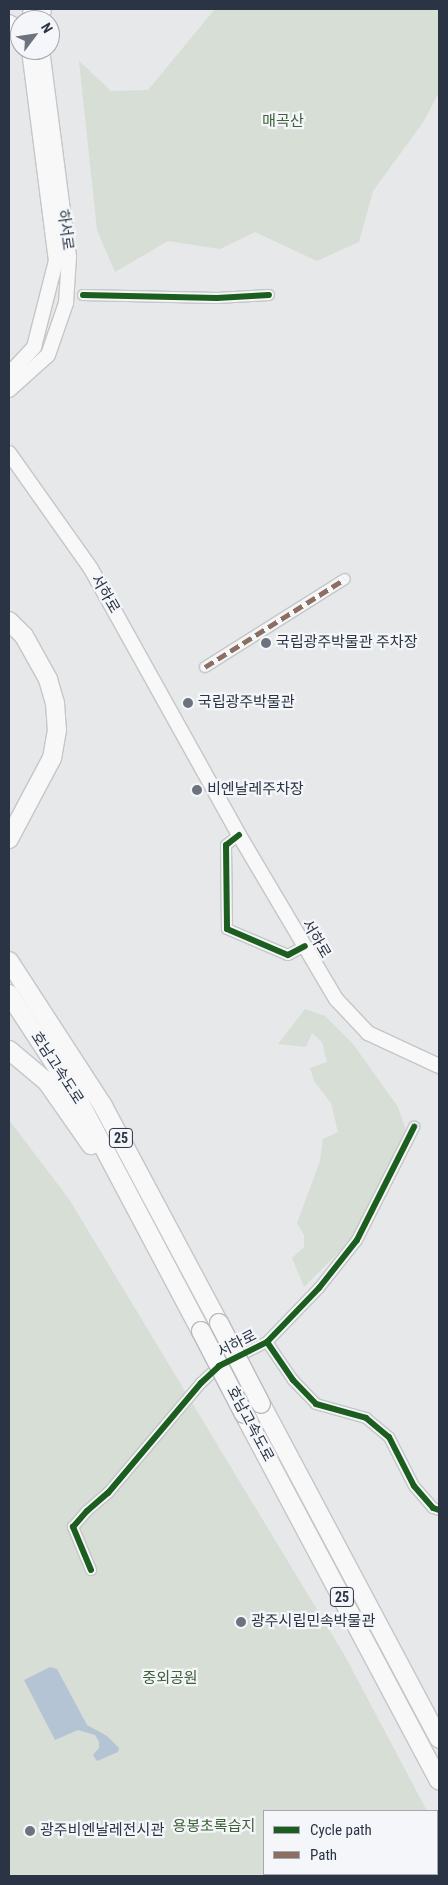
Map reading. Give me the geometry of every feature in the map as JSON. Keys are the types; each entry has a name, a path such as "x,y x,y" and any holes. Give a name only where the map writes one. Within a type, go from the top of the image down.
{"highway":[{"path":"9,621 24,636 48,679 55,703 57,730 52,758 9,839"},
{"path":"9,633 34,666 47,717 43,749 9,819"},
{"name":"호남고속도로","path":"9,961 103,1106 439,1739"},
{"name":"호남고속도로","path":"9,994 79,1101 144,1218 244,1414 439,1780"},
{"path":"9,1050 46,1082 79,1126 117,1189 144,1218"}],"main road":[{"name":"하서로","path":"9,374 34,347 56,261 30,60"},
{"name":"하서로","path":"9,390 48,355 66,303 69,257 43,60"},
{"name":"서하로","path":"9,453 91,569 239,835 336,999 368,1033 439,1066"}],"street":[{"path":"84,295 217,298 269,295"},
{"path":"205,667 345,579"},
{"path":"239,835 226,845 227,929 288,955 305,946"},
{"name":"서하로","path":"91,1570 74,1537 74,1527 87,1511 108,1493 201,1383 219,1366 267,1342 319,1288 357,1240 414,1127"},
{"path":"267,1342 293,1380 316,1404 366,1418 389,1437 414,1486 433,1508 439,1510"}],"green space":[{"name":"매곡산","path":"215,9 439,9 439,92 424,121 373,191 359,242 317,261 255,232 220,249 168,241 115,272 97,230 79,61 111,91 148,90"},
{"path":"305,1009 325,1016 353,1044 398,1107 407,1133 374,1192 353,1238 304,1287 292,1258 304,1247 304,1235 297,1223 320,1161 323,1139 338,1132 331,1103 314,1081 310,1068 327,1062 322,1042 312,1033 306,1047 278,1044"},
{"name":"중외공원","path":"9,1120 69,1199 345,1656 426,1810 263,1810 263,1875 438,1875 438,1852 439,1876 9,1876"}],"water":[{"path":"50,1667 57,1669 87,1725 107,1736 119,1748 118,1752 97,1761 93,1755 99,1748 99,1742 95,1735 78,1730 55,1740 24,1680"}],"marked path":[{"path":"205,667 345,579"}],"cycle path":[{"path":"83,295 217,298 269,295"},
{"path":"239,835 226,845 227,929 288,955 305,946"},
{"path":"91,1570 73,1527 87,1511 108,1493 201,1383 219,1366 267,1342 319,1288 357,1240 414,1127"},
{"path":"267,1342 293,1380 316,1404 366,1418 389,1437 414,1486 433,1508 439,1510"}],"place":[{"name":"국립광주박물관 주차장","path":"266,643"},
{"name":"국립광주박물관","path":"188,703"},
{"name":"비엔날레주차장","path":"197,790"},
{"name":"광주시립민속박물관","path":"241,1622"},
{"name":"광주비엔날레전시관","path":"30,1831"}],"park label":[{"name":"용봉초록습지","path":"214,1827"}]}
